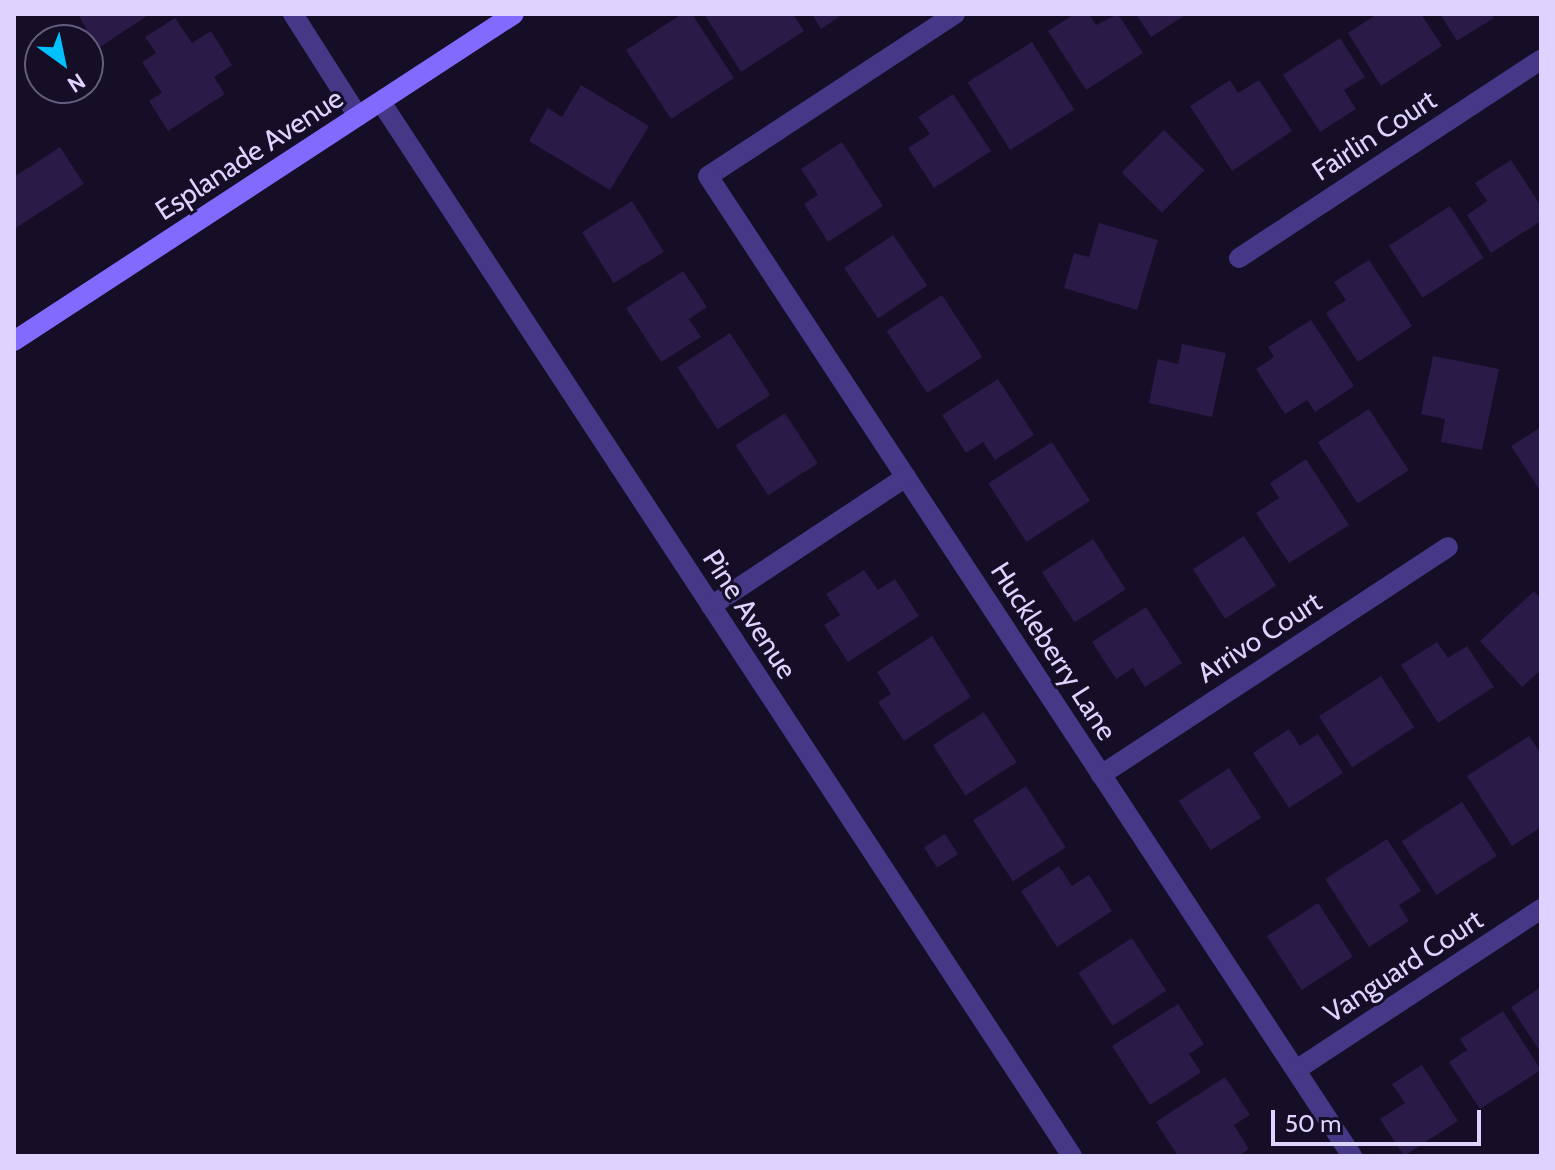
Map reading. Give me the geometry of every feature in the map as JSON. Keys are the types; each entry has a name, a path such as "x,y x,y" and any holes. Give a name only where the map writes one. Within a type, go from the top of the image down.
{"main road":[{"name":"Esplanade Avenue","path":"14,341 514,14"}],"street":[{"path":"293,14 358,116"},
{"name":"Huckleberry Lane","path":"955,14 708,176 1352,1156"},
{"name":"Fairlin Court","path":"1239,258 1541,60"},
{"name":"Pine Avenue","path":"381,102 1072,1156"},
{"path":"711,606 906,477"},
{"name":"Arrivo Court","path":"1101,775 1448,547"},
{"name":"Vanguard Court","path":"1296,1070 1541,909"}],"building":[{"path":"78,14 150,14 104,44 104,24 83,24"},
{"path":"682,14 692,14 734,78 671,119 626,50"},
{"path":"704,14 793,14 804,31 741,72"},
{"path":"812,14 843,14 821,29"},
{"path":"1075,14 1089,14 1096,25 1118,14 1143,53 1086,90 1048,31"},
{"path":"1136,14 1187,14 1151,37"},
{"path":"1377,14 1421,14 1442,46 1381,86 1348,33"},
{"path":"1440,14 1492,14 1494,18 1457,41"},
{"path":"175,18 192,43 211,31 232,65 214,77 225,94 168,131 149,101 162,93 142,62 156,53 145,37"},
{"path":"1340,38 1365,77 1344,90 1356,109 1320,132 1283,75"},
{"path":"1032,42 1074,110 1010,150 968,82"},
{"path":"1230,80 1238,93 1259,80 1292,131 1232,171 1190,106"},
{"path":"581,85 649,126 610,190 529,141 548,108 562,117"},
{"path":"953,94 991,151 934,188 908,148 930,134 918,117"},
{"path":"1164,130 1204,170 1162,213 1122,172"},
{"path":"842,142 883,206 828,242 804,204 818,195 801,169"},
{"path":"60,147 84,184 14,229 14,177"},
{"path":"1511,160 1541,206 1541,221 1491,253 1467,215 1487,201 1475,183"},
{"path":"632,201 664,252 614,283 582,232"},
{"path":"1450,206 1484,258 1423,298 1389,246"},
{"path":"1099,223 1158,240 1137,310 1064,288 1074,253 1089,257"},
{"path":"893,235 927,286 878,319 844,268"},
{"path":"1369,260 1412,326 1358,362 1326,313 1346,300 1334,282"},
{"path":"683,271 707,307 689,319 701,337 661,362 626,308"},
{"path":"942,295 982,357 927,393 887,331"},
{"path":"1311,320 1354,386 1315,412 1307,400 1285,414 1256,369 1274,357 1268,347"},
{"path":"730,333 770,395 717,429 677,367"},
{"path":"1182,344 1226,353 1212,417 1149,403 1158,359 1178,364"},
{"path":"1433,356 1499,369 1482,450 1441,442 1445,419 1421,414"},
{"path":"998,379 1034,435 995,460 983,442 966,453 942,415"},
{"path":"1369,409 1409,470 1358,503 1318,442"},
{"path":"785,413 818,463 768,495 736,445"},
{"path":"1541,427 1541,492 1511,446"},
{"path":"1052,442 1090,501 1026,542 988,483"},
{"path":"1306,459 1349,525 1289,563 1256,513 1279,498 1270,483"},
{"path":"1244,536 1276,585 1225,619 1193,569"},
{"path":"1093,539 1126,589 1075,623 1042,572"},
{"path":"864,570 878,590 895,579 919,616 848,662 824,625 840,615 826,594"},
{"path":"1534,591 1541,599 1541,670 1522,687 1480,641"},
{"path":"1146,607 1182,663 1145,687 1133,668 1116,679 1092,642"},
{"path":"932,636 971,697 904,741 878,702 891,694 877,672"},
{"path":"1437,642 1448,658 1467,646 1494,687 1438,723 1401,665"},
{"path":"1381,676 1414,727 1352,767 1319,716"},
{"path":"984,712 1017,762 966,796 933,745"},
{"path":"1289,729 1300,746 1318,734 1343,773 1289,808 1253,753"},
{"path":"1529,736 1541,754 1541,827 1512,846 1467,776"},
{"path":"1229,768 1261,817 1211,850 1179,801"},
{"path":"1026,786 1066,847 1013,882 973,820"},
{"path":"1462,802 1497,856 1436,895 1402,841"},
{"path":"945,834 958,854 937,868 924,848"},
{"path":"1387,839 1421,891 1399,905 1409,921 1369,947 1325,879"},
{"path":"1059,866 1072,886 1089,875 1112,911 1057,947 1021,891"},
{"path":"1318,903 1353,957 1302,990 1267,936"},
{"path":"1132,938 1166,991 1113,1026 1078,973"},
{"path":"1541,987 1541,1053 1511,1007"},
{"path":"1178,1004 1204,1044 1189,1054 1201,1072 1150,1105 1112,1046"},
{"path":"1503,1011 1541,1070 1480,1109 1449,1062 1467,1050 1460,1039"},
{"path":"1422,1065 1458,1121 1404,1156 1380,1119 1405,1103 1392,1084"},
{"path":"1225,1077 1250,1115 1234,1125 1249,1149 1238,1156 1178,1156 1156,1122"}]}
